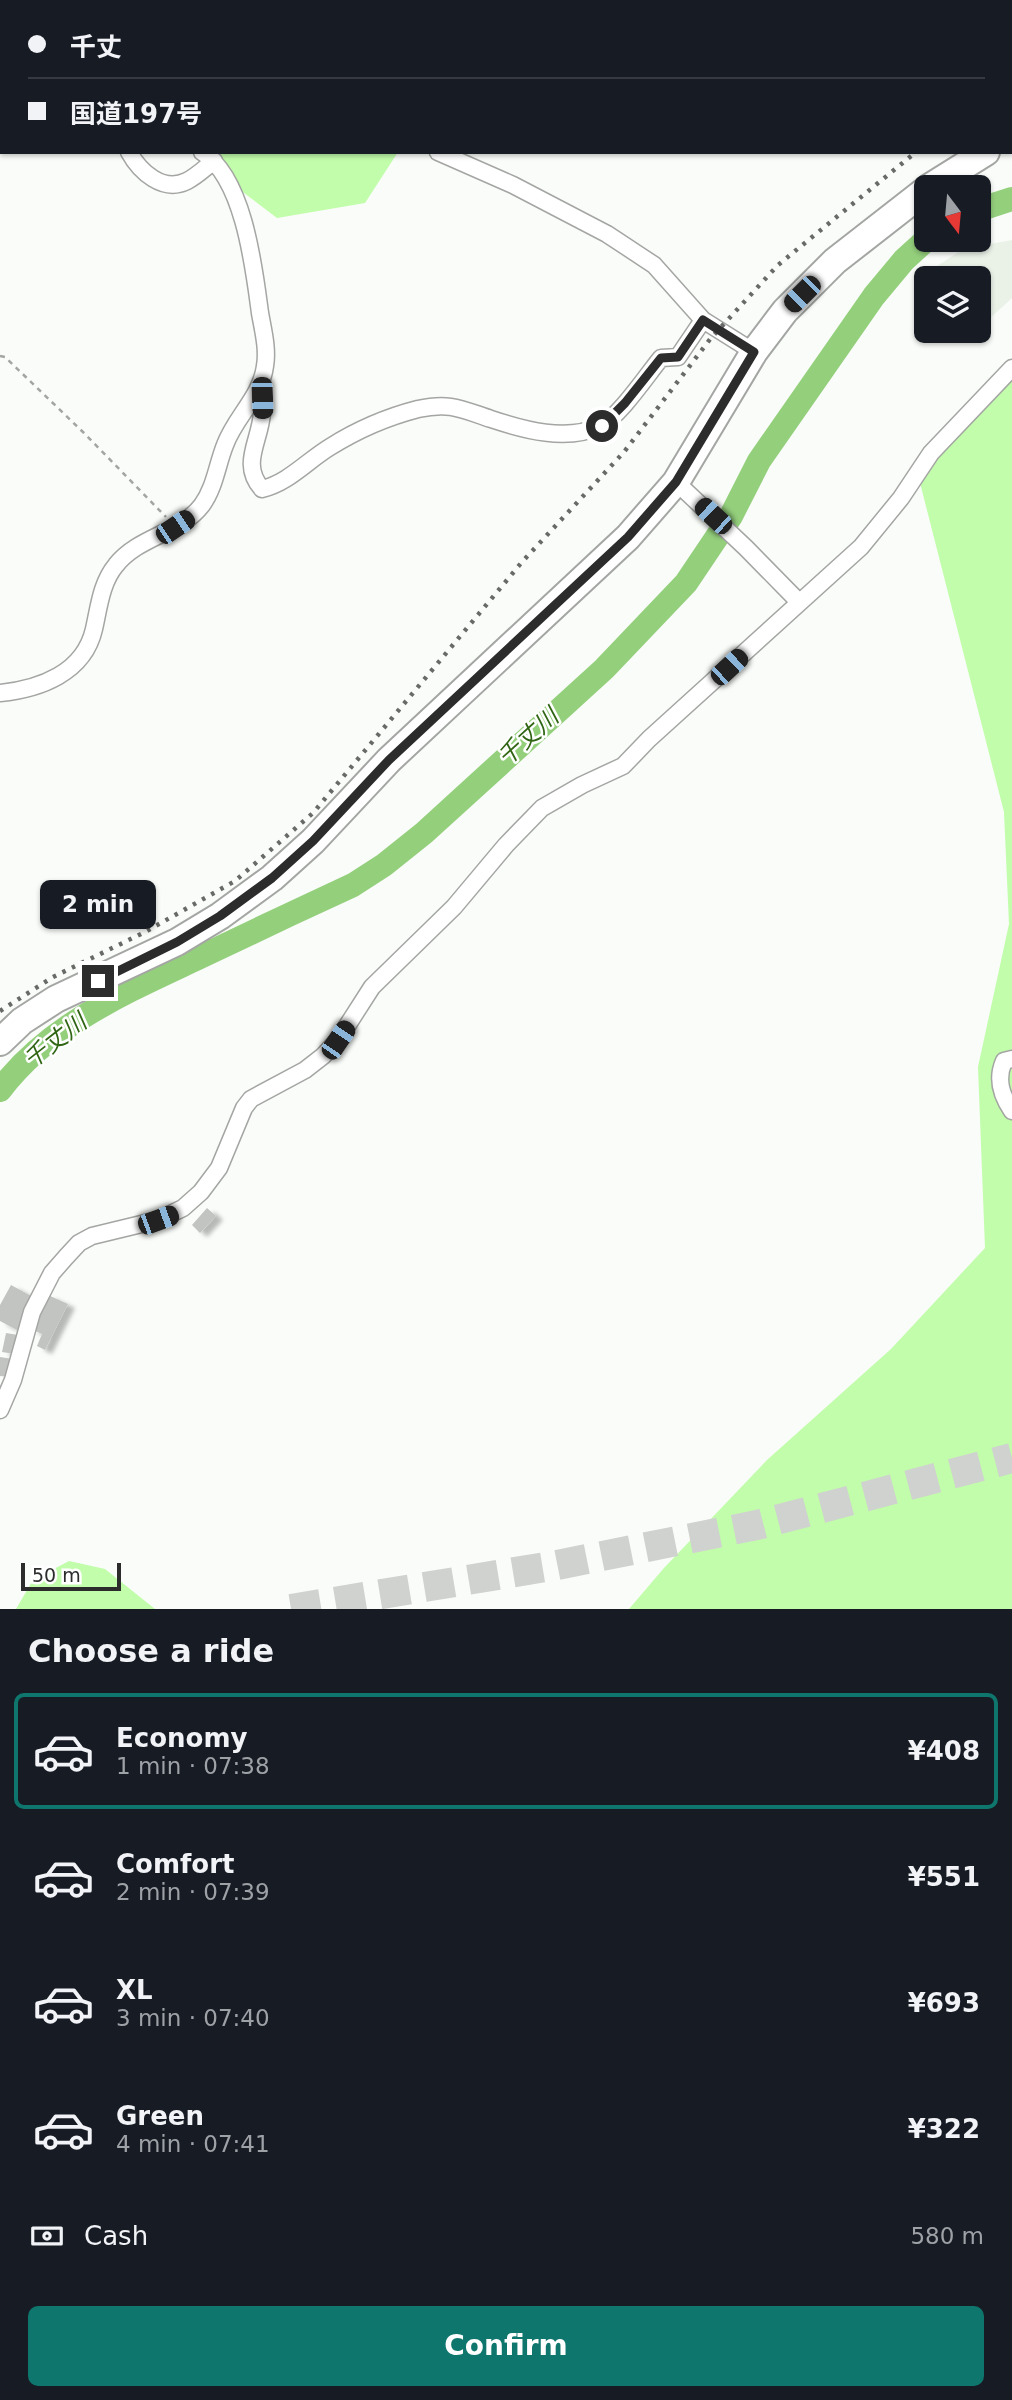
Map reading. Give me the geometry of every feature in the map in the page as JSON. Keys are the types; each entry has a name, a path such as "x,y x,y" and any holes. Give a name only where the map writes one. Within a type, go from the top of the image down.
{"highway":[{"path":"950,175 983,154"},
{"path":"0,1042 22,1021 56,999 177,942 220,916 272,878 313,841 389,760 628,537 676,482 754,352 785,311 835,261 914,200"}],"street":[{"path":"0,693 39,686 68,669 87,647 93,633 102,592 117,563 141,543 193,515 203,503 212,488 225,445 261,382 266,365 251,258 233,192 208,157 186,181 172,185 149,177 130,154"},
{"path":"443,154 513,185 607,234 654,265 703,320 754,352"},
{"path":"261,382 262,414 250,467 254,479 262,489 277,485 330,447 365,427 421,409 449,405 518,428 569,434 602,426 625,403 661,358 678,357 703,320"},
{"path":"0,1410 13,1380 32,1312 52,1273 72,1250 92,1236 158,1220 183,1208 201,1192 219,1168 244,1108 251,1099 305,1070 323,1056 338,1040 372,987 454,907 542,808 623,766 649,739 861,547 901,498 931,453 1012,368"},
{"path":"676,482 747,548 799,602"},
{"path":"1012,1059 1004,1061 999,1082 1012,1111"}],"path":[{"path":"0,356 5,357 84,433 175,527"}],"shaded area":[{"path":"1012,240 1012,298 991,317 991,266 937,266 958,252 991,252 991,244"}],"green space":[{"path":"193,154 397,154 365,203 277,218"},
{"path":"1012,365 1012,1609 629,1609 664,1568 767,1460 891,1349 985,1248 978,1067 1009,924 1004,812 917,471"},
{"path":"69,1561 105,1569 155,1609 16,1609 33,1580"}],"building":[{"path":"207,1208 216,1216 200,1233 192,1225"},
{"path":"11,1285 35,1298 17,1330 0,1321 0,1305"},
{"path":"48,1295 68,1304 45,1350 37,1346 42,1334 31,1329"},
{"path":"6,1333 18,1335 15,1354 2,1352"},
{"path":"0,1357 13,1359 9,1377 0,1376"}],"waterway":[{"name":"千丈川","path":"991,206 1012,199"},
{"name":"千丈川","path":"0,1090 42,1046 91,1012 117,997 353,885 384,865 424,833 604,669 686,583 731,516 759,461 874,296 914,251"}],"tunnel":[{"path":"291,1609 552,1566 757,1525 1012,1458"}],"railway":[{"path":"0,1011 53,977 145,932 235,881 313,813 522,562 624,452 711,338 778,265 914,154"}],"route":[{"path":"98,981 177,942 220,916 272,878 313,841 389,760 628,537 676,482 754,352 703,320 678,357 661,358 625,403 602,426"}]}
